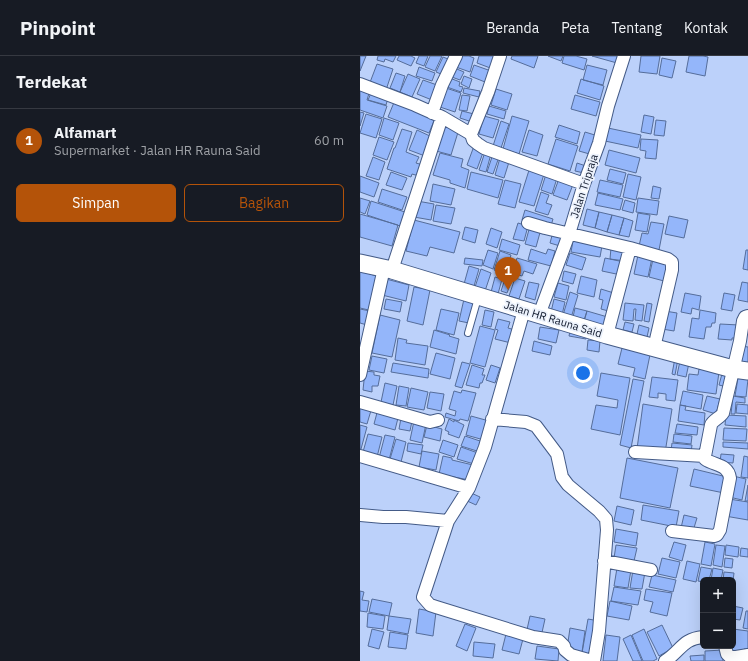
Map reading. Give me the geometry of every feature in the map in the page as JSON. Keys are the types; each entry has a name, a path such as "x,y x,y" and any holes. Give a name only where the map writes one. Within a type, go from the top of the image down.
{"main road":[{"name":"Jalan HR Rauna Said","path":"360,263 388,269 607,335 741,370"}],"street":[{"path":"360,375 388,269 437,115 442,85 456,56"},
{"path":"500,56 488,92 471,134 473,140 484,148 584,184"},
{"name":"Jalan Tripraja","path":"593,661 571,655 565,650 564,646 559,641 533,637 436,607 427,602 423,597 448,521 469,488 485,447 492,419 532,313 569,234 584,184 599,143 608,106 624,56"},
{"path":"360,84 437,115 471,134"},
{"path":"528,223 630,248 668,259 672,262 672,270 654,348"},
{"path":"607,335 630,248"},
{"path":"704,456 712,422 719,418 723,413 741,370 743,321 745,317 748,316"},
{"path":"360,402 430,422 438,420"},
{"path":"492,419 526,422 536,426 557,454 562,477 568,485 599,511 606,519 607,530 599,631 593,661"},
{"path":"635,452 704,456 705,459 725,467 730,474 718,533 711,536 672,531"},
{"path":"360,456 469,488"},
{"path":"360,515 448,521"},
{"path":"604,561 651,570"},
{"path":"665,661 671,658 685,643 700,638"},
{"path":"726,649 727,654 730,657 748,655"}],"lane":[{"path":"468,333 478,296"}],"building":[{"path":"360,56 366,56 360,71"},
{"path":"378,56 396,56 393,62 385,59 384,62 377,60"},
{"path":"399,56 411,56 415,58 411,66 397,60"},
{"path":"419,56 428,56 424,66 416,63"},
{"path":"430,56 442,56 435,71 425,67"},
{"path":"456,56 469,56 474,58 470,72 453,66"},
{"path":"479,56 499,56 493,69 477,63"},
{"path":"512,56 538,56 534,68 511,59"},
{"path":"548,56 563,56 561,61"},
{"path":"564,56 576,56 587,59 584,70 562,63"},
{"path":"592,56 618,56 617,63"},
{"path":"641,56 660,56 657,74 639,72"},
{"path":"689,56 708,57 705,76 686,72"},
{"path":"443,57 453,61 446,76 436,72"},
{"path":"662,58 676,61 672,78 659,75"},
{"path":"377,64 393,69 386,90 369,85"},
{"path":"474,65 494,72 490,84 470,76"},
{"path":"587,65 607,70 603,85 583,80"},
{"path":"419,67 435,73 432,81 416,76"},
{"path":"452,67 464,72 460,80 449,76"},
{"path":"396,73 405,76 400,92 390,88"},
{"path":"408,74 420,79 412,97 400,92"},
{"path":"464,76 472,79 469,88 461,84"},
{"path":"447,77 460,82 459,86 463,87 461,92 444,86"},
{"path":"581,79 604,86 600,100 577,93"},
{"path":"423,80 437,85 432,100 417,94"},
{"path":"360,87 370,90 367,100 387,106 383,118 360,110"},
{"path":"443,87 461,93 455,112 437,106"},
{"path":"464,88 480,91 479,97 463,93"},
{"path":"496,89 512,94 507,110 491,105"},
{"path":"371,93 388,98 386,105 368,100"},
{"path":"462,95 470,96 467,111 459,110"},
{"path":"575,95 600,102 596,116 571,109"},
{"path":"395,100 436,116 429,133 388,117"},
{"path":"489,106 506,111 504,119 487,114"},
{"path":"462,111 474,114 472,122 460,118"},
{"path":"360,112 364,113 360,126"},
{"path":"366,114 382,119 376,138 360,133"},
{"path":"644,115 654,117 651,134 641,132"},
{"path":"484,116 499,120 493,138 479,134"},
{"path":"512,116 529,121 519,154 503,149"},
{"path":"384,118 399,123 393,140 379,135"},
{"path":"656,120 666,121 664,136 654,135"},
{"path":"501,121 509,124 501,148 493,146"},
{"path":"444,124 459,129 451,155 436,151"},
{"path":"559,125 580,132 577,144 555,137"},
{"path":"608,128 641,135 638,148 605,141"},
{"path":"402,129 412,132 406,152 419,157 416,163 423,165 419,176 412,174 411,177 387,169"},
{"path":"417,130 432,137 425,156 409,150"},
{"path":"529,130 543,135 537,156 522,152"},
{"path":"585,132 598,136 593,155 579,151"},
{"path":"379,137 394,142 387,160 373,155"},
{"path":"556,139 578,146 570,171 548,164"},
{"path":"641,139 658,140 656,159 645,158 646,151 640,150"},
{"path":"474,146 484,150 477,169 467,165"},
{"path":"609,150 640,158 636,173 605,165"},
{"path":"485,152 491,154 486,172 479,170"},
{"path":"440,153 463,159 461,167 469,170 465,188 450,183 450,180 433,175"},
{"path":"493,154 499,157 493,174 487,172"},
{"path":"373,157 385,162 379,180 366,176"},
{"path":"500,158 509,162 504,178 495,175"},
{"path":"577,163 586,166 584,173 575,171"},
{"path":"530,167 545,171 534,206 519,202"},
{"path":"610,169 626,173 623,184 607,180"},
{"path":"547,171 558,175 552,194 541,190"},
{"path":"391,172 407,178 402,190 386,185"},
{"path":"471,172 503,180 498,198 467,189"},
{"path":"628,174 641,177 636,200 623,197"},
{"path":"360,176 379,183 374,197 360,192"},
{"path":"560,176 574,182 567,200 553,195"},
{"path":"505,180 521,184 515,208 498,204"},
{"path":"600,180 623,185 620,197 597,192"},
{"path":"433,184 455,189 451,205 430,201"},
{"path":"653,186 661,188 659,199 651,198"},
{"path":"382,189 407,197 402,210 378,202"},
{"path":"541,192 549,195 546,203 552,205 548,215 535,211"},
{"path":"598,193 623,199 620,210 595,205"},
{"path":"360,198 370,201 365,214 360,212"},
{"path":"638,198 659,201 657,215 636,212"},
{"path":"625,200 635,203 633,213 622,210"},
{"path":"371,201 408,213 403,227 367,215"},
{"path":"417,201 434,204 431,220 414,217"},
{"path":"436,205 455,208 451,224 433,221"},
{"path":"587,209 599,212 595,228 583,225"},
{"path":"525,210 553,219 550,229 522,220"},
{"path":"599,212 612,215 607,232 595,228"},
{"path":"638,213 650,215 647,232 635,230"},
{"path":"360,214 398,225 392,246 360,237"},
{"path":"612,215 624,218 619,235 607,232"},
{"path":"669,216 688,220 684,238 665,234"},
{"path":"624,218 633,221 629,237 619,235"},
{"path":"414,220 460,232 454,253 430,247 427,256 406,251"},
{"path":"651,222 664,224 659,250 639,246 642,233 648,234"},
{"path":"518,223 528,226 524,241 513,239"},
{"path":"530,226 541,229 536,247 525,244"},
{"path":"465,227 478,230 475,243 462,239"},
{"path":"491,228 502,232 497,248 486,244"},
{"path":"553,232 563,234 560,246 550,243"},
{"path":"502,239 520,245 517,255 499,250"},
{"path":"573,241 602,246 600,257 571,252"},
{"path":"611,248 627,251 625,261 610,259"},
{"path":"531,249 546,254 548,249 555,251 551,266 528,260"},
{"path":"488,250 498,253 493,269 483,265"},
{"path":"746,250 748,250 748,270 743,269"},
{"path":"500,251 511,255 505,274 494,270"},
{"path":"570,253 586,258 582,270 566,265"},
{"path":"638,255 652,258 648,277 634,274"},
{"path":"465,258 483,260 482,266 464,264"},
{"path":"517,258 537,264 533,274 524,271 522,276 512,273"},
{"path":"605,258 624,262 621,275 602,271"},
{"path":"653,259 668,262 664,281 649,277"},
{"path":"469,266 479,269 474,286 464,284"},
{"path":"481,269 491,273 485,291 475,287"},
{"path":"360,271 380,277 373,311 360,308"},
{"path":"564,271 576,274 573,284 562,281"},
{"path":"507,273 514,275 507,293 501,291"},
{"path":"581,276 597,280 594,297 577,293"},
{"path":"495,277 502,279 498,294 491,292"},
{"path":"515,278 525,281 519,299 509,296"},
{"path":"386,279 409,285 406,301 382,295"},
{"path":"529,282 539,284 535,300 525,297"},
{"path":"742,282 748,283 748,302 738,300"},
{"path":"558,283 569,286 566,300 554,297"},
{"path":"414,287 430,290 423,325 407,321"},
{"path":"601,289 617,294 612,312 601,309 603,300 599,299"},
{"path":"570,292 578,295 571,318 563,315"},
{"path":"685,293 701,296 699,310 692,308 691,314 681,312"},
{"path":"724,293 735,295 732,311 721,309"},
{"path":"386,299 402,302 400,312 384,309"},
{"path":"464,299 474,301 469,323 459,321"},
{"path":"554,299 565,302 562,315 551,312"},
{"path":"625,303 644,305 642,321 635,320 636,309 634,309 633,321 623,320"},
{"path":"647,303 652,304 649,322 644,321"},
{"path":"575,308 587,311 584,320 573,317"},
{"path":"360,309 370,311 367,325 360,323"},
{"path":"441,309 459,313 454,335 436,330"},
{"path":"485,310 494,312 491,327 482,325"},
{"path":"700,310 716,313 715,323 712,323 711,327 706,327 704,339 689,337 692,318 699,319"},
{"path":"587,311 611,318 608,329 584,322"},
{"path":"665,311 677,313 674,331 662,329"},
{"path":"380,315 400,320 392,357 372,353"},
{"path":"498,319 510,322 508,328 515,330 511,343 495,339 498,330 495,329"},
{"path":"625,322 634,324 632,332 623,330"},
{"path":"720,324 739,325 738,338 732,338 732,340 718,339"},
{"path":"639,325 649,328 647,337 637,334"},
{"path":"480,326 495,330 485,367 470,363"},
{"path":"540,327 559,330 556,343 538,339"},
{"path":"434,330 459,339 456,354 430,347"},
{"path":"570,331 587,334 586,339 569,336"},
{"path":"398,338 407,340 406,343 428,346 425,365 395,360"},
{"path":"588,340 600,341 599,352 587,350"},
{"path":"534,341 552,346 550,355 532,351"},
{"path":"623,344 651,350 645,379 633,376 635,368 618,364"},
{"path":"742,346 748,347 748,364 740,362"},
{"path":"436,353 455,358 450,379 430,374"},
{"path":"372,356 387,359 384,373 369,370"},
{"path":"675,358 678,359 675,375 672,374"},
{"path":"680,361 689,363 686,377 677,375"},
{"path":"462,362 470,364 462,388 455,386"},
{"path":"393,363 429,369 428,378 391,372"},
{"path":"472,365 484,369 482,375 485,375 479,388 466,385"},
{"path":"491,365 500,368 495,383 486,380"},
{"path":"699,369 719,372 716,394 687,390 689,374 698,375"},
{"path":"723,370 731,372 727,387 719,385"},
{"path":"365,371 374,372 374,375 380,376 378,386 372,386 372,392 363,390"},
{"path":"601,373 630,378 620,435 591,429 596,405 617,408 618,400 597,396"},
{"path":"652,377 678,380 675,401 666,400 666,394 658,393 658,398 649,397"},
{"path":"738,378 748,379 746,397 735,396"},
{"path":"633,379 644,381 631,448 620,445"},
{"path":"385,383 397,386 393,405 381,402"},
{"path":"399,386 409,388 406,406 396,405"},
{"path":"411,388 428,392 424,410 407,407"},
{"path":"462,390 476,393 468,421 460,419 459,421 445,417 446,413 455,416 456,411 449,409 454,391 461,393"},
{"path":"683,391 703,395 701,409 680,405"},
{"path":"430,392 444,394 441,411 427,408"},
{"path":"707,396 720,399 716,414 703,410"},
{"path":"733,396 745,398 745,403 736,402 735,414 731,414"},
{"path":"360,404 372,407 367,424 360,422"},
{"path":"643,404 672,409 665,453 637,449"},
{"path":"737,404 748,405 748,414 736,413"},
{"path":"680,405 686,406 685,410 705,413 704,425 678,421"},
{"path":"378,409 399,414 395,430 374,424"},
{"path":"726,415 746,416 746,427 725,425"},
{"path":"471,416 489,421 484,440 466,435"},
{"path":"401,418 412,421 410,431 399,429"},
{"path":"449,419 464,425 459,438 448,434 449,432 445,430"},
{"path":"414,421 426,424 422,443 410,440"},
{"path":"677,424 698,427 697,435 675,433"},
{"path":"360,425 367,427 361,449 360,449"},
{"path":"427,425 442,429 440,441 424,437"},
{"path":"724,428 747,429 746,441 723,440"},
{"path":"368,434 382,437 377,457 363,452"},
{"path":"674,434 692,436 691,444 673,442"},
{"path":"385,435 395,437 389,460 379,458"},
{"path":"465,436 483,442 480,452 461,446"},
{"path":"396,439 406,442 401,462 390,459"},
{"path":"443,440 458,445 454,457 439,452"},
{"path":"723,442 748,443 748,449 723,447"},
{"path":"408,443 423,445 421,454 407,451"},
{"path":"672,443 692,445 691,453 671,451"},
{"path":"461,447 478,453 474,464 457,459"},
{"path":"422,451 439,454 436,470 419,467"},
{"path":"721,454 734,455 733,463 720,462"},
{"path":"443,456 452,458 452,460 473,465 469,480 439,474"},
{"path":"744,456 748,457 748,478 741,477"},
{"path":"627,458 678,468 670,508 620,498"},
{"path":"694,469 727,477 724,493 690,486"},
{"path":"733,476 746,479 742,500 729,497"},
{"path":"748,485 748,501 745,501"},
{"path":"469,492 480,497 476,505 465,500"},
{"path":"729,499 748,502 748,520 725,516"},
{"path":"643,505 679,511 676,527 641,520"},
{"path":"617,506 634,510 631,525 614,521"},
{"path":"684,515 697,518 693,531 681,528"},
{"path":"616,529 638,533 636,546 614,542"},
{"path":"674,542 686,545 682,561 669,557"},
{"path":"705,542 715,544 711,566 701,564"},
{"path":"616,545 637,548 634,561 614,558"},
{"path":"716,545 725,546 722,567 713,565"},
{"path":"726,545 739,547 738,557 725,555"},
{"path":"741,548 748,549 748,557 740,556"},
{"path":"662,558 680,562 676,578 658,574"},
{"path":"725,558 733,559 732,568 724,567"},
{"path":"687,561 700,564 696,582 683,579"},
{"path":"701,567 712,569 710,577 700,577 700,581 698,581"},
{"path":"617,568 631,570 628,588 614,586"},
{"path":"713,568 723,570 722,577 712,577"},
{"path":"633,570 645,572 642,589 630,588"},
{"path":"724,572 734,573 734,577 723,577"},
{"path":"652,575 676,580 673,592 649,587"},
{"path":"614,587 641,591 638,605 611,601"},
{"path":"646,589 672,593 667,616 650,612 653,602 644,600"},
{"path":"360,591 364,592 362,600 369,601 367,612 360,611"},
{"path":"372,599 392,603 389,616 369,612"},
{"path":"610,601 632,606 629,620 607,616"},
{"path":"736,607 743,608 740,620 736,619"},
{"path":"419,609 436,612 433,636 416,633"},
{"path":"746,611 748,611 748,629 743,628"},
{"path":"368,613 385,616 383,629 367,627"},
{"path":"389,616 411,619 408,634 387,630"},
{"path":"530,616 545,619 541,637 526,634"},
{"path":"588,619 599,621 593,655 582,653"},
{"path":"465,624 476,628 467,651 456,646"},
{"path":"662,625 673,648 659,656 647,632"},
{"path":"570,628 585,631 582,652 567,649"},
{"path":"372,629 384,632 379,649 368,646"},
{"path":"644,629 657,659 653,661 643,661 632,635"},
{"path":"736,629 748,631 748,649 744,649 744,655 730,653 729,649 736,649"},
{"path":"390,632 408,635 406,649 388,647"},
{"path":"506,634 523,639 519,654 502,650"},
{"path":"606,635 620,637 617,661 603,661"},
{"path":"631,635 642,661 633,661 623,639"},
{"path":"474,642 495,644 493,658 473,656"},
{"path":"537,646 559,649 558,661 535,659"},
{"path":"723,650 723,661 705,661 705,651"},
{"path":"704,655 704,661 691,661 690,656"}],"place":[{"name":"Alfamart","path":"508,290"}]}
